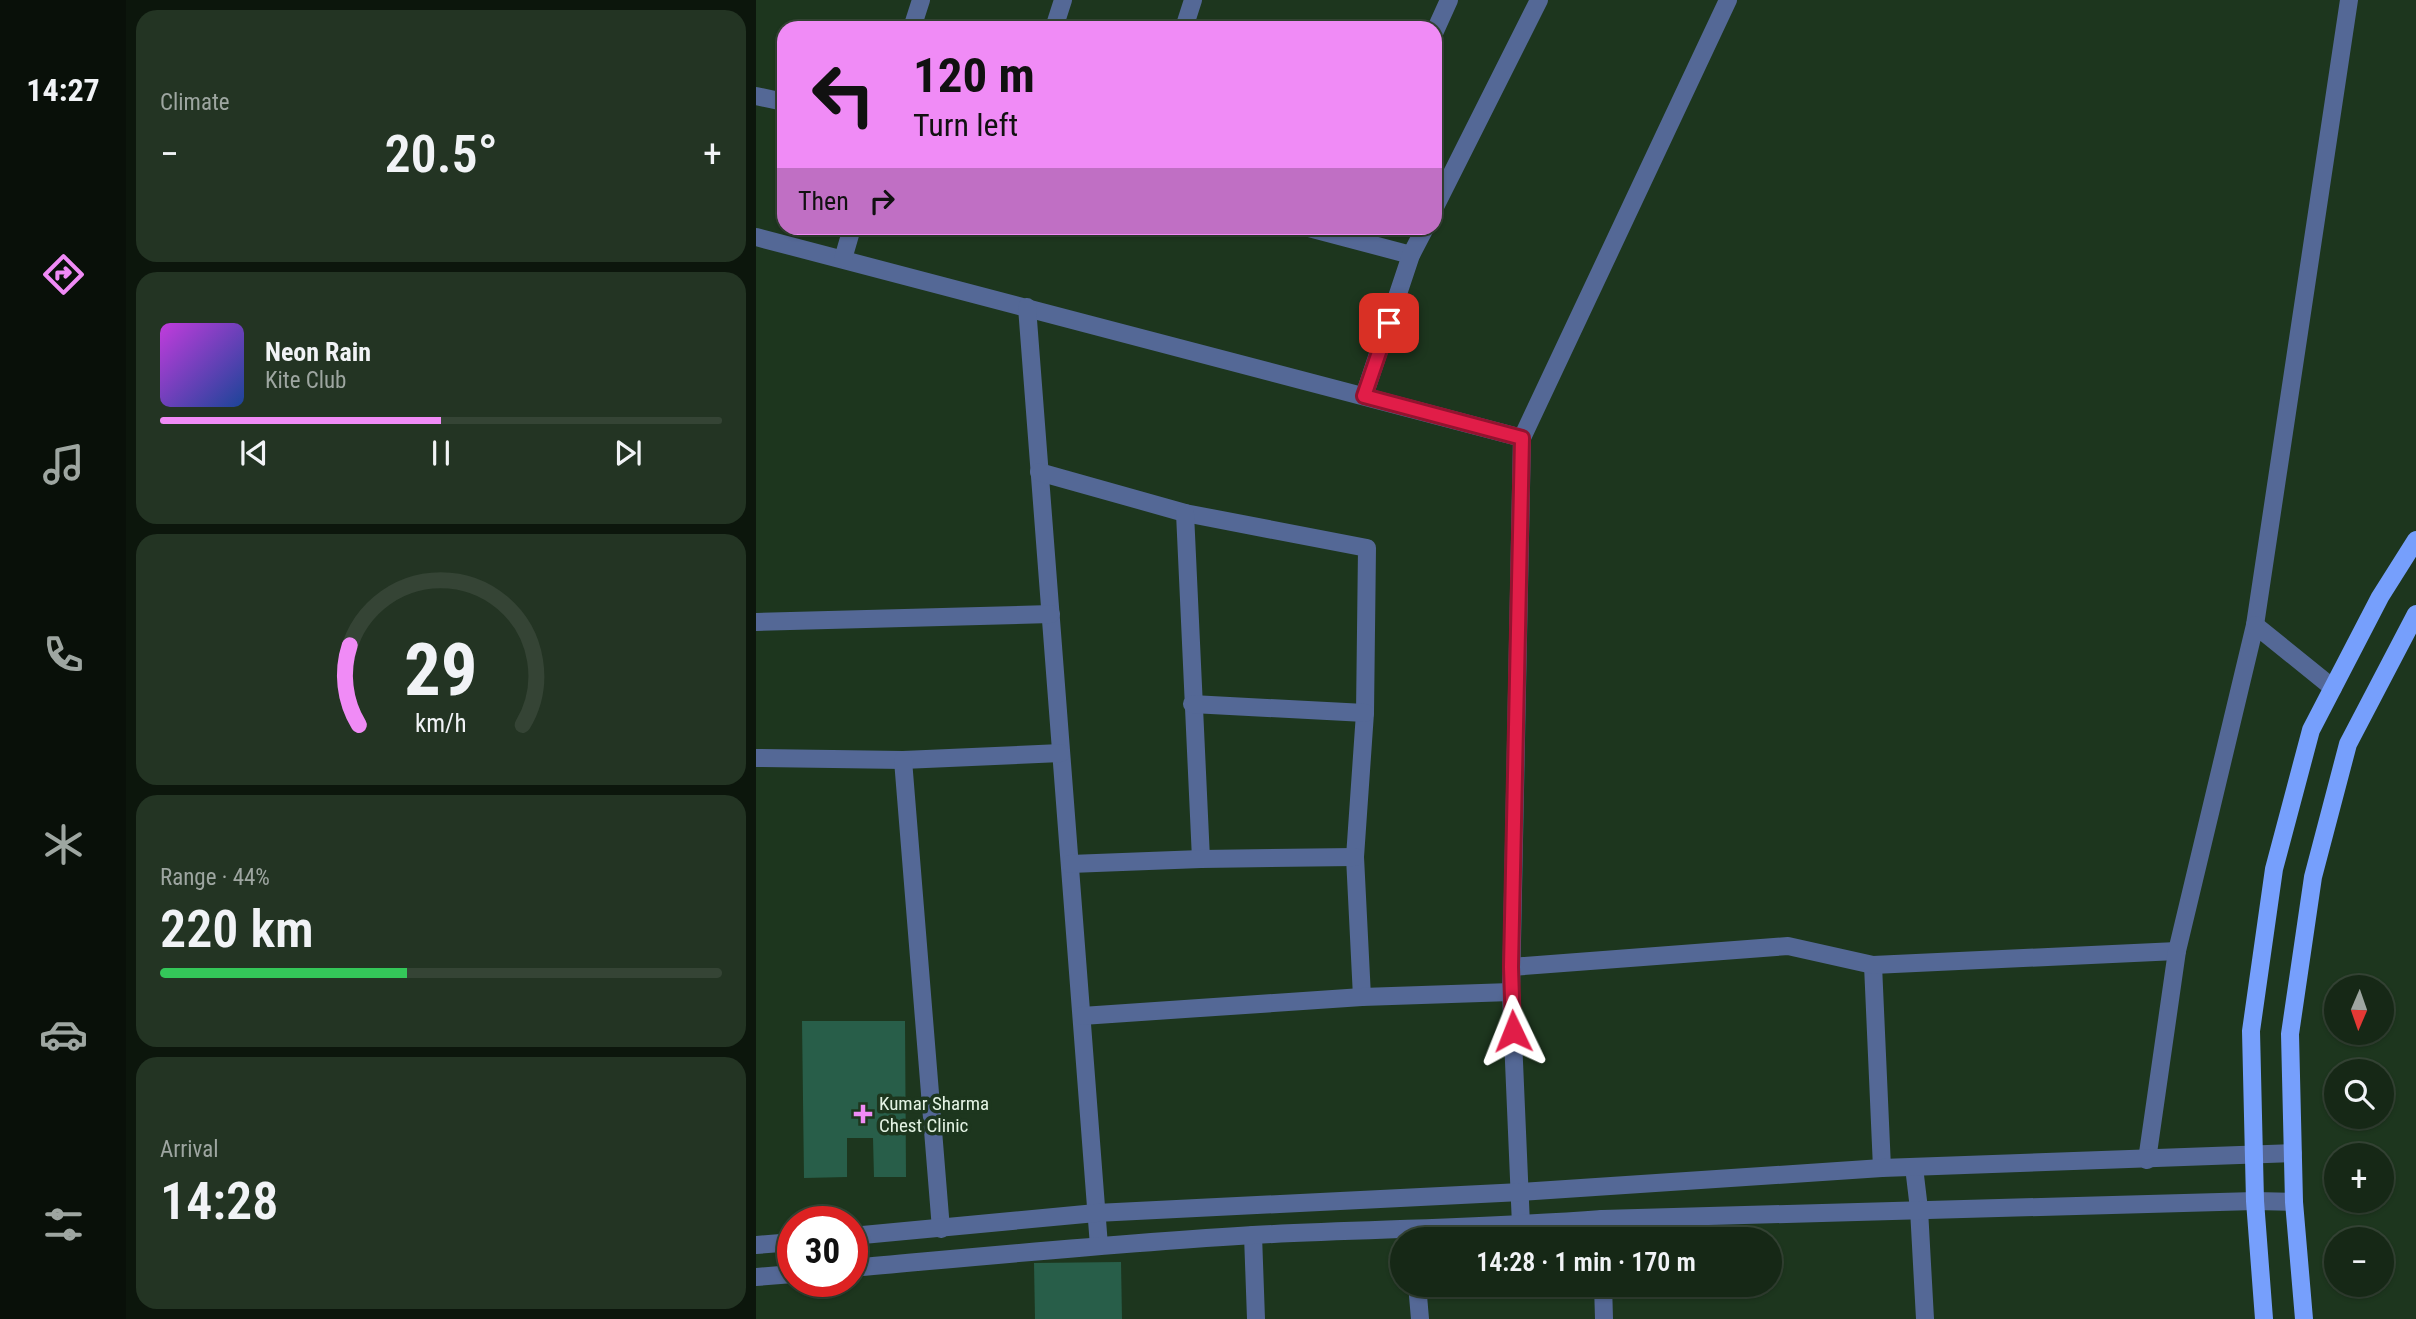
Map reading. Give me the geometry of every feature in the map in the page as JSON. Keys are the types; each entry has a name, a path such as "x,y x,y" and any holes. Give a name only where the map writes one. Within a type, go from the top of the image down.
{"main road":[{"path":"2264,1319 2255,1201 2250,1031 2274,869 2311,730 2380,597 2416,540"},
{"path":"2304,1319 2294,1202 2290,1034 2313,877 2348,744 2416,614"}],"street":[{"path":"914,21 921,0"},
{"path":"1057,21 1063,0"},
{"path":"1186,21 1193,0"},
{"path":"1440,21 1449,0"},
{"path":"1442,193 1539,0"},
{"path":"1521,1225 1511,967 1522,438 1728,0"},
{"path":"2147,1160 2177,951 2255,625 2349,0"},
{"path":"756,96 777,100"},
{"path":"843,259 850,235"},
{"path":"1335,235 1411,255"},
{"path":"1364,396 1411,255 1421,235"},
{"path":"756,237 1522,438"},
{"path":"1027,307 1099,1246"},
{"path":"1039,472 1185,513 1367,548 1365,713 1355,858 1362,997"},
{"path":"1185,513 1201,859"},
{"path":"756,622 1051,614"},
{"path":"2255,625 2333,688"},
{"path":"1192,704 1365,713"},
{"path":"756,758 903,760 1061,753"},
{"path":"903,760 941,1229"},
{"path":"1070,864 1201,859 1355,858"},
{"path":"1511,967 1788,946 1873,965 2177,951"},
{"path":"1873,965 1882,1168"},
{"path":"1082,1016 1362,997 1511,992"},
{"path":"868,1235 1096,1213 1521,1192 1882,1168 2292,1153"},
{"path":"1914,1167 1925,1319"},
{"path":"1497,1227 1602,1219 1919,1209 2294,1202"},
{"path":"1602,1219 1602,1227"},
{"path":"868,1267 1253,1235 1390,1234"},
{"path":"1253,1235 1256,1319"},
{"path":"756,1245 777,1243"},
{"path":"756,1277 777,1275"},
{"path":"1418,1297 1420,1319"},
{"path":"1603,1297 1604,1319"}],"building":[{"path":"802,1021 905,1021 906,1177 874,1177 873,1138 847,1138 847,1177 804,1178"},
{"path":"1121,1262 1122,1319 1035,1319 1034,1263"}],"place":[{"name":"Kumar Sharma Chest Clinic","path":"863,1114"}],"route":[{"path":"1389,323 1364,396 1522,438 1511,967 1513,1031"}]}
